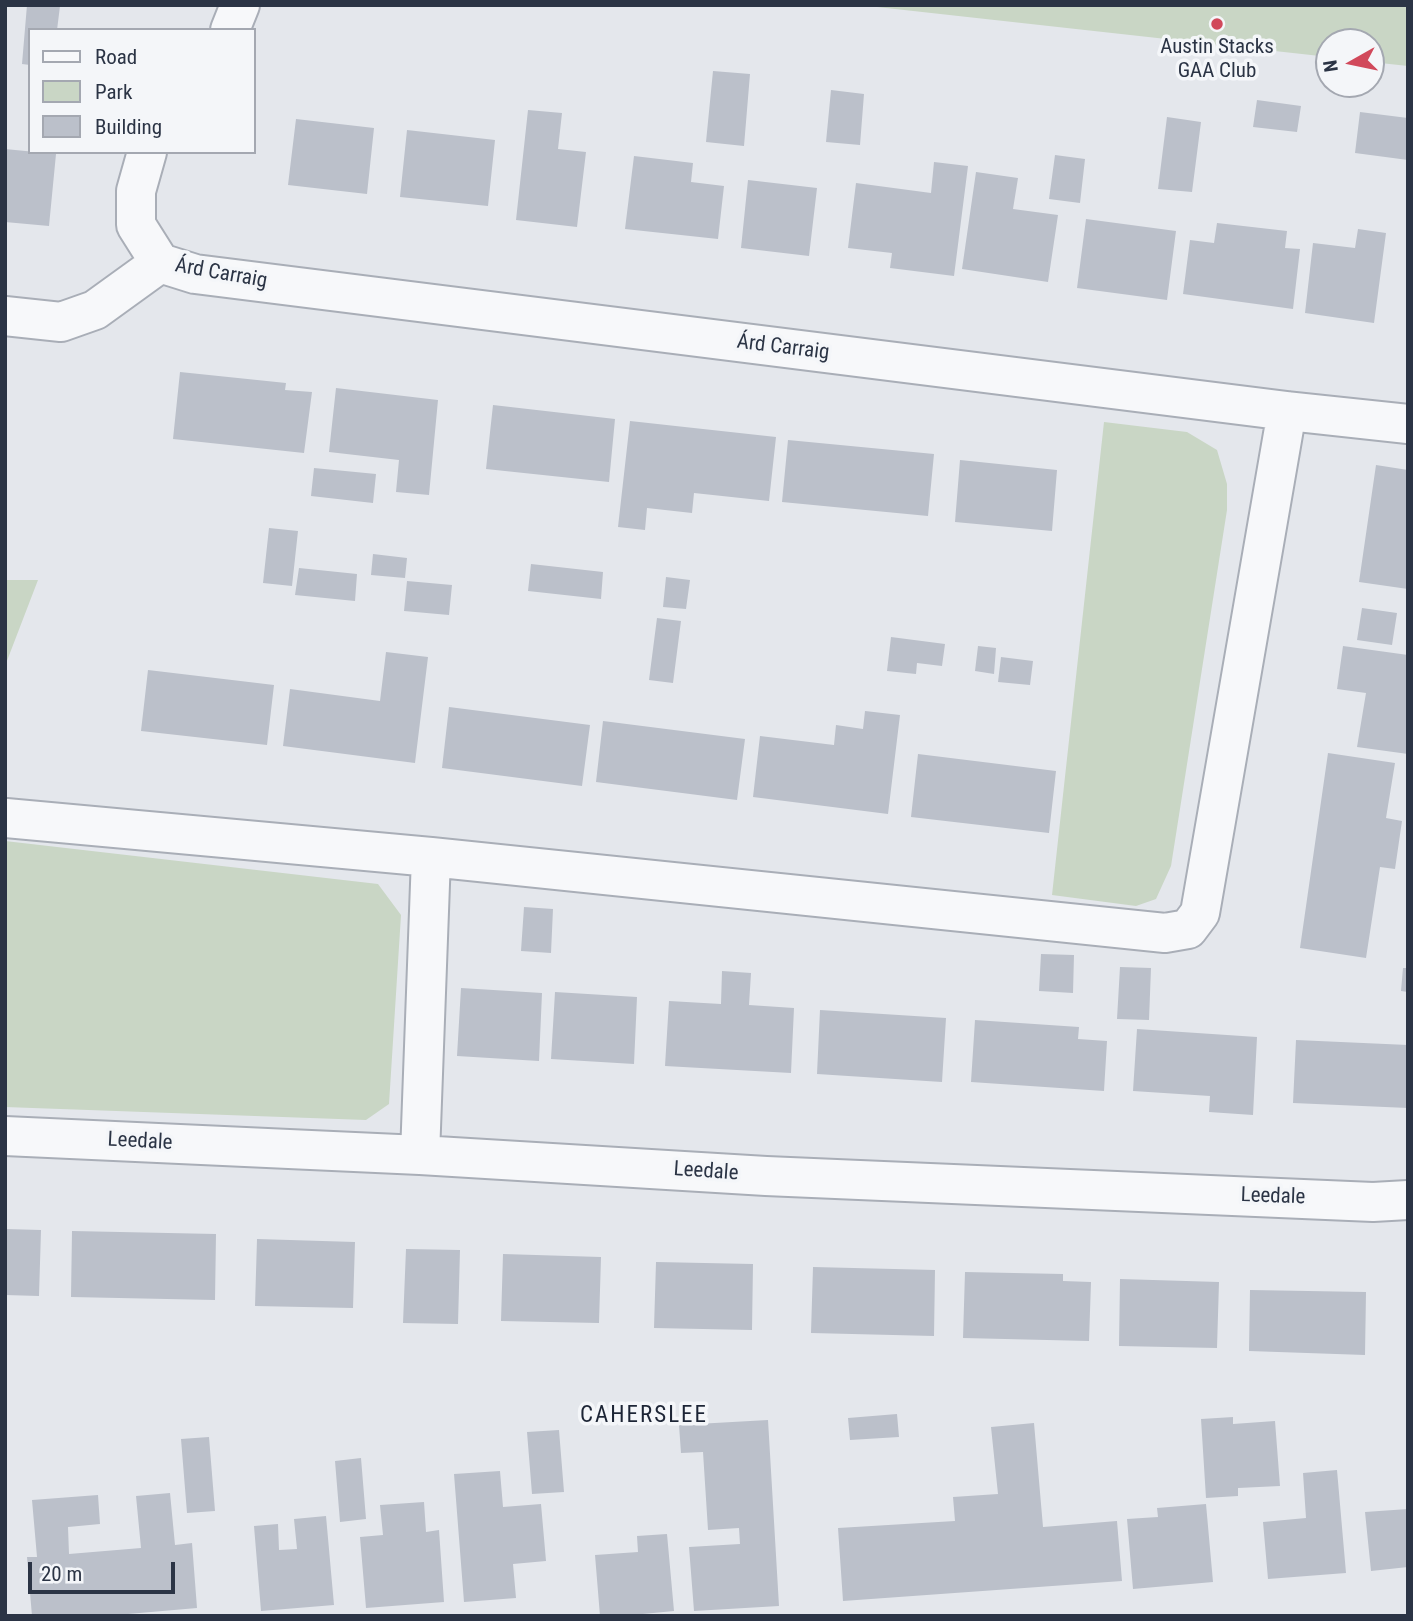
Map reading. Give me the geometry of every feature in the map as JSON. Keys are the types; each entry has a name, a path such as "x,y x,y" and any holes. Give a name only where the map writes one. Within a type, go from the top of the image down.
{"street":[{"path":"231,28 240,5"},
{"path":"5,316 61,322 94,310 160,263 136,225 136,191 147,154"},
{"name":"Árd Carraig","path":"160,263 195,274 1408,424"},
{"path":"6,818 431,857 1165,933 1188,929 1200,913 1287,411"},
{"path":"420,1155 431,857"},
{"name":"Leedale","path":"5,1136 420,1155 766,1176 1373,1202 1408,1200"}],"green space":[{"name":"Austin Stacks GAA Club","path":"859,5 1408,5 1408,66 1385,64 1385,28 1315,28 1315,55"},
{"path":"1104,422 1187,432 1217,450 1227,484 1227,510 1171,866 1156,899 1136,906 1052,895"},
{"path":"5,580 38,580 5,666"},
{"path":"5,841 378,884 401,915 389,1104 366,1120 5,1107"}],"building":[{"path":"27,5 60,6 57,28 28,28 28,65 22,64"},
{"path":"713,71 750,74 744,146 706,142"},
{"path":"831,90 864,94 860,145 826,142"},
{"path":"1257,100 1301,106 1297,132 1253,127"},
{"path":"528,110 562,113 558,149 586,152 577,227 516,220"},
{"path":"1360,112 1408,118 1408,160 1355,153"},
{"path":"1167,117 1201,122 1192,192 1158,189"},
{"path":"296,119 374,128 367,194 288,185"},
{"path":"407,130 495,140 488,206 400,197"},
{"path":"5,149 28,151 28,154 56,154 49,226 5,222"},
{"path":"1055,155 1085,159 1080,203 1049,199"},
{"path":"634,156 693,163 691,182 724,186 718,239 625,229"},
{"path":"934,162 968,166 954,276 890,268 892,253 848,248 856,183 931,193"},
{"path":"976,172 1018,178 1013,209 1058,215 1048,282 962,269"},
{"path":"748,180 817,188 809,256 741,248"},
{"path":"1086,219 1176,231 1167,300 1077,288"},
{"path":"1217,223 1287,231 1285,248 1300,249 1293,309 1183,294 1190,240 1214,243"},
{"path":"1358,229 1386,233 1374,323 1305,313 1313,243 1355,248"},
{"path":"180,372 286,383 285,390 312,392 304,453 173,439"},
{"path":"336,388 438,400 429,495 396,492 399,460 329,452"},
{"path":"493,405 615,419 609,482 486,469"},
{"path":"630,421 776,437 769,501 694,493 692,513 647,508 645,530 618,527"},
{"path":"788,440 934,454 928,516 782,502"},
{"path":"960,460 1057,470 1052,531 955,522"},
{"path":"1376,465 1408,470 1408,589 1359,582"},
{"path":"314,468 376,474 373,503 311,496"},
{"path":"269,528 298,531 292,586 263,583"},
{"path":"373,554 407,558 405,578 371,575"},
{"path":"531,564 603,572 601,599 528,591"},
{"path":"299,568 357,574 355,601 295,595"},
{"path":"666,577 690,580 686,609 663,607"},
{"path":"407,581 452,585 449,615 404,611"},
{"path":"1362,608 1397,613 1392,645 1357,640"},
{"path":"657,618 681,621 673,683 649,680"},
{"path":"891,637 945,644 942,666 917,663 916,674 887,671"},
{"path":"978,646 996,648 994,674 975,671"},
{"path":"1343,646 1408,655 1408,754 1357,747 1366,693 1337,689"},
{"path":"386,652 428,657 415,763 283,746 290,689 380,701"},
{"path":"1001,657 1033,661 1030,685 998,682"},
{"path":"148,670 274,685 267,745 141,731"},
{"path":"449,707 590,725 582,786 442,768"},
{"path":"865,711 900,715 888,814 753,797 760,736 834,745 836,725 863,729"},
{"path":"603,721 745,739 737,800 596,782"},
{"path":"1328,753 1395,763 1386,818 1402,821 1395,869 1380,867 1366,958 1300,948"},
{"path":"918,754 1056,771 1049,833 911,817"},
{"path":"524,907 553,909 551,953 521,951"},
{"path":"1041,954 1074,955 1073,993 1039,991"},
{"path":"1120,967 1151,968 1149,1020 1117,1019"},
{"path":"1403,968 1408,968 1408,992 1401,991"},
{"path":"722,971 751,973 749,1005 794,1008 791,1073 665,1066 669,1001 721,1004"},
{"path":"461,988 542,993 539,1061 457,1056"},
{"path":"555,992 637,997 634,1064 551,1059"},
{"path":"820,1010 946,1018 942,1082 817,1074"},
{"path":"975,1020 1079,1027 1078,1039 1107,1041 1104,1091 971,1082"},
{"path":"1137,1029 1257,1037 1253,1115 1209,1112 1210,1096 1133,1091"},
{"path":"1296,1040 1408,1045 1408,1108 1293,1103"},
{"path":"5,1229 41,1230 39,1296 5,1295"},
{"path":"72,1231 216,1234 215,1300 71,1297"},
{"path":"257,1239 355,1242 353,1308 255,1306"},
{"path":"406,1249 460,1250 458,1324 403,1323"},
{"path":"503,1254 601,1257 599,1323 501,1321"},
{"path":"656,1262 753,1264 752,1330 654,1328"},
{"path":"813,1267 935,1270 934,1336 811,1333"},
{"path":"965,1272 1063,1274 1063,1281 1091,1282 1089,1341 963,1338"},
{"path":"1120,1279 1219,1282 1217,1348 1119,1346"},
{"path":"1250,1290 1366,1292 1365,1355 1249,1351"},
{"path":"897,1414 899,1437 850,1440 848,1418"},
{"path":"1233,1417 1233,1424 1275,1421 1280,1486 1238,1488 1238,1496 1206,1498 1201,1419"},
{"path":"768,1420 779,1606 694,1611 689,1547 740,1544 739,1528 708,1530 703,1452 681,1453 679,1425"},
{"path":"1034,1423 1043,1527 1117,1521 1122,1581 843,1601 838,1528 955,1521 953,1497 998,1494 991,1427"},
{"path":"559,1430 564,1492 532,1494 527,1432"},
{"path":"209,1437 215,1511 187,1513 181,1439"},
{"path":"361,1458 366,1519 340,1522 335,1461"},
{"path":"1337,1470 1346,1573 1268,1579 1263,1522 1306,1518 1303,1473"},
{"path":"500,1471 503,1507 541,1504 546,1561 513,1564 516,1598 464,1602 454,1474"},
{"path":"170,1493 175,1545 192,1543 197,1608 105,1616 32,1616 27,1557 37,1557 32,1500 98,1495 100,1524 68,1527 69,1554 141,1548 136,1496"},
{"path":"424,1502 426,1532 439,1530 444,1602 366,1608 360,1537 383,1535 380,1505"},
{"path":"1206,1504 1213,1582 1133,1589 1127,1519 1158,1517 1157,1508"},
{"path":"1408,1509 1408,1567 1371,1571 1365,1512"},
{"path":"326,1516 334,1605 261,1611 254,1526 278,1524 279,1550 297,1549 294,1519"},
{"path":"667,1534 674,1611 600,1616 595,1555 638,1552 637,1536"}],"place":[{"name":"Austin Stacks GAA Club","path":"1217,24"}],"district":[{"name":"CAHERSLEE","path":"644,1416"}]}
